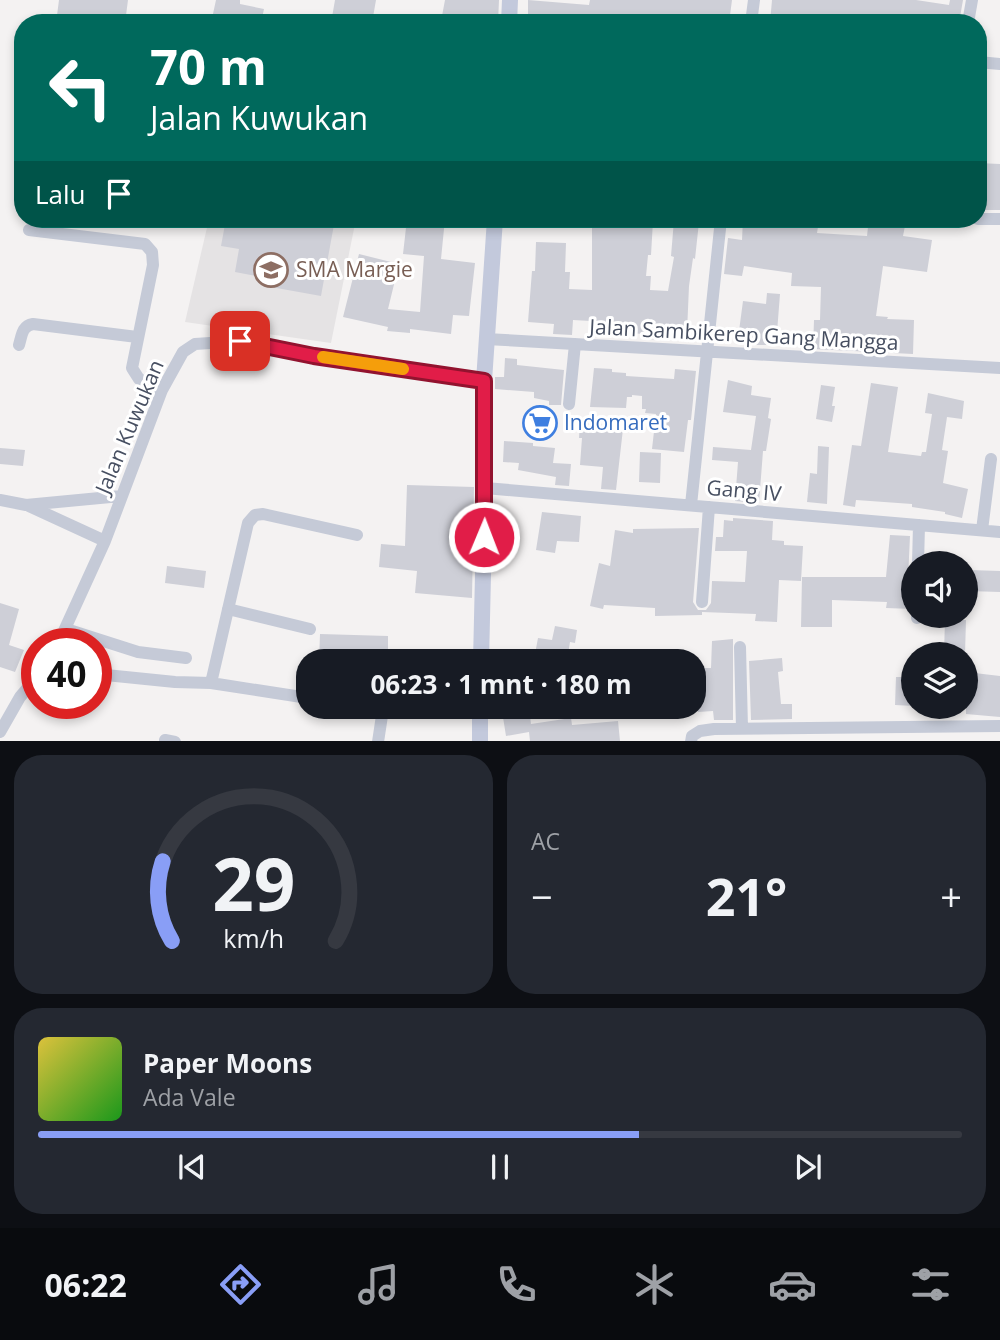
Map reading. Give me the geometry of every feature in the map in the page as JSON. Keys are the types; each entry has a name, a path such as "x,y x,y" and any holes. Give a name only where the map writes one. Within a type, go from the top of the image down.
{"street":[{"path":"481,649 484,381 494,228"},
{"path":"691,505 720,228"},
{"path":"29,230 145,244 152,252 152,265 132,368 139,379 162,390"},
{"path":"19,345 23,329 33,324 137,337"},
{"name":"Jalan Sambikerep Gang Mangga","path":"486,339 1000,368"},
{"name":"Jalan Kuwukan","path":"66,628 105,541 162,390 183,352 195,344 240,341 314,356 484,381"},
{"path":"569,404 575,344"},
{"path":"982,530 991,459"},
{"name":"Gang IV","path":"485,488 1000,532"},
{"path":"26,505 121,496"},
{"path":"0,500 26,505 105,541"},
{"path":"702,602 709,507"},
{"path":"211,683 248,523 255,516 263,513 358,536"},
{"path":"918,551 919,525"},
{"path":"228,610 310,629"},
{"path":"112,644 138,652 186,658"},
{"path":"740,647 742,728"},
{"path":"112,676 211,683 296,696"},
{"path":"0,732 21,696"},
{"path":"378,741 381,719"},
{"path":"480,719 480,741"},
{"path":"691,741 692,736 700,732 742,728 1000,726"}],"shaded area":[{"name":"SMA Margie","path":"207,228 354,228 331,343 185,322"}],"building":[{"path":"59,0 128,0 126,14 57,14"},
{"path":"216,0 240,0 240,4 264,9 263,14 213,14"},
{"path":"335,0 376,0 374,14 333,14"},
{"path":"445,0 499,0 498,14 442,14"},
{"path":"528,0 589,5 590,0 732,0 730,14 528,14"},
{"path":"772,0 916,0 949,5 950,0 963,0 961,14 771,14"},
{"path":"987,163 1000,164 1000,210 987,210"},
{"path":"224,228 333,228 321,296 271,287 272,279 235,272 239,249 221,246"},
{"path":"406,228 444,228 441,259 475,263 469,316 453,315 451,334 410,329 410,333 387,331 388,327 343,317 359,254 399,264 388,309 420,312 424,256 403,254"},
{"path":"592,228 653,228 646,276 651,276 650,290 668,291 674,257 671,256 673,228 698,228 689,286 687,332 668,332 667,340 644,339 645,334 625,333 626,323 573,320 572,335 553,334 554,324 528,322 536,242 566,243 565,272 570,272 569,289 592,290"},
{"path":"743,228 818,228 817,233 867,236 868,228 905,228 903,236 932,240 927,272 883,266 876,316 914,320 913,354 813,349 814,320 820,320 821,287 791,286 792,273 744,266 742,276 724,274 728,238 742,240"},
{"path":"767,293 780,294 776,345 748,345 748,332 739,331 743,301 766,304"},
{"path":"505,358 517,359 517,365 564,370 561,405 549,405 549,401 534,398 534,392 495,389 495,377 504,377"},
{"path":"594,368 612,369 612,372 626,373 626,376 674,379 675,369 696,371 691,420 688,420 684,452 652,449 656,414 645,413 646,409 642,409 642,396 627,397 626,408 590,407"},
{"path":"728,380 752,386 751,395 771,398 768,418 771,419 766,451 763,451 759,503 735,501 738,462 712,460 713,447 751,450 756,416 723,412"},
{"path":"871,383 898,387 888,452 921,456 922,452 926,452 932,414 925,413 928,393 964,401 962,419 947,417 942,450 948,451 943,483 968,489 962,518 945,512 912,507 912,504 856,500 855,507 843,505 852,445 861,446"},
{"path":"821,385 835,387 832,422 816,419"},
{"path":"580,420 623,429 616,490 601,489 603,467 580,465"},
{"path":"504,441 555,448 553,463 571,464 569,486 555,485 556,477 518,470 519,463 503,462"},
{"path":"818,446 829,447 827,504 807,502 810,473 817,474"},
{"path":"0,448 25,450 23,466 0,464"},
{"path":"640,452 661,453 660,483 639,482"},
{"path":"407,485 474,487 472,598 415,593 417,571 379,567 381,544 405,546"},
{"path":"542,512 581,516 579,542 557,541 555,553 536,550"},
{"path":"733,518 773,521 772,540 784,541 784,545 803,546 801,581 779,580 777,622 755,621 756,614 702,612 702,615 655,616 655,608 604,605 603,609 590,606 599,563 610,566 615,530 633,533 633,529 699,528 693,602 698,610 706,610 711,603 712,581 745,582 747,551 715,551 716,537 723,537 724,520 733,521"},
{"path":"890,535 910,536 909,551 901,551 901,609 886,608 887,602 832,600 832,627 801,627 802,577 886,577"},
{"path":"167,566 206,571 204,588 165,583"},
{"path":"978,570 1000,571 1000,592 978,591"},
{"path":"0,603 19,609 9,645 21,649 21,657 15,672 0,667"},
{"path":"555,626 577,630 575,643 570,642 569,649 536,649 538,638 552,640"},
{"path":"945,628 966,628 965,642 944,642"},
{"path":"320,634 388,636 388,649 319,649"},
{"path":"733,639 733,720 714,720 713,711 706,711 706,668 711,668 712,641"},
{"path":"782,658 783,671 778,672 781,704 792,704 792,719 751,720 749,661"},
{"path":"978,673 1000,676 1000,717 978,715"},
{"path":"896,677 901,677 901,705 895,705"},
{"path":"503,719 530,719 531,724 571,719 572,725 618,721 620,741 530,741 529,732 506,736"}],"slow traffic":[{"path":"323,357 403,369"}],"place":[{"name":"SMA Margie","path":"271,270"},
{"name":"Indomaret","path":"540,423"}],"route":[{"path":"240,341 314,356 484,381 484,537"}]}
